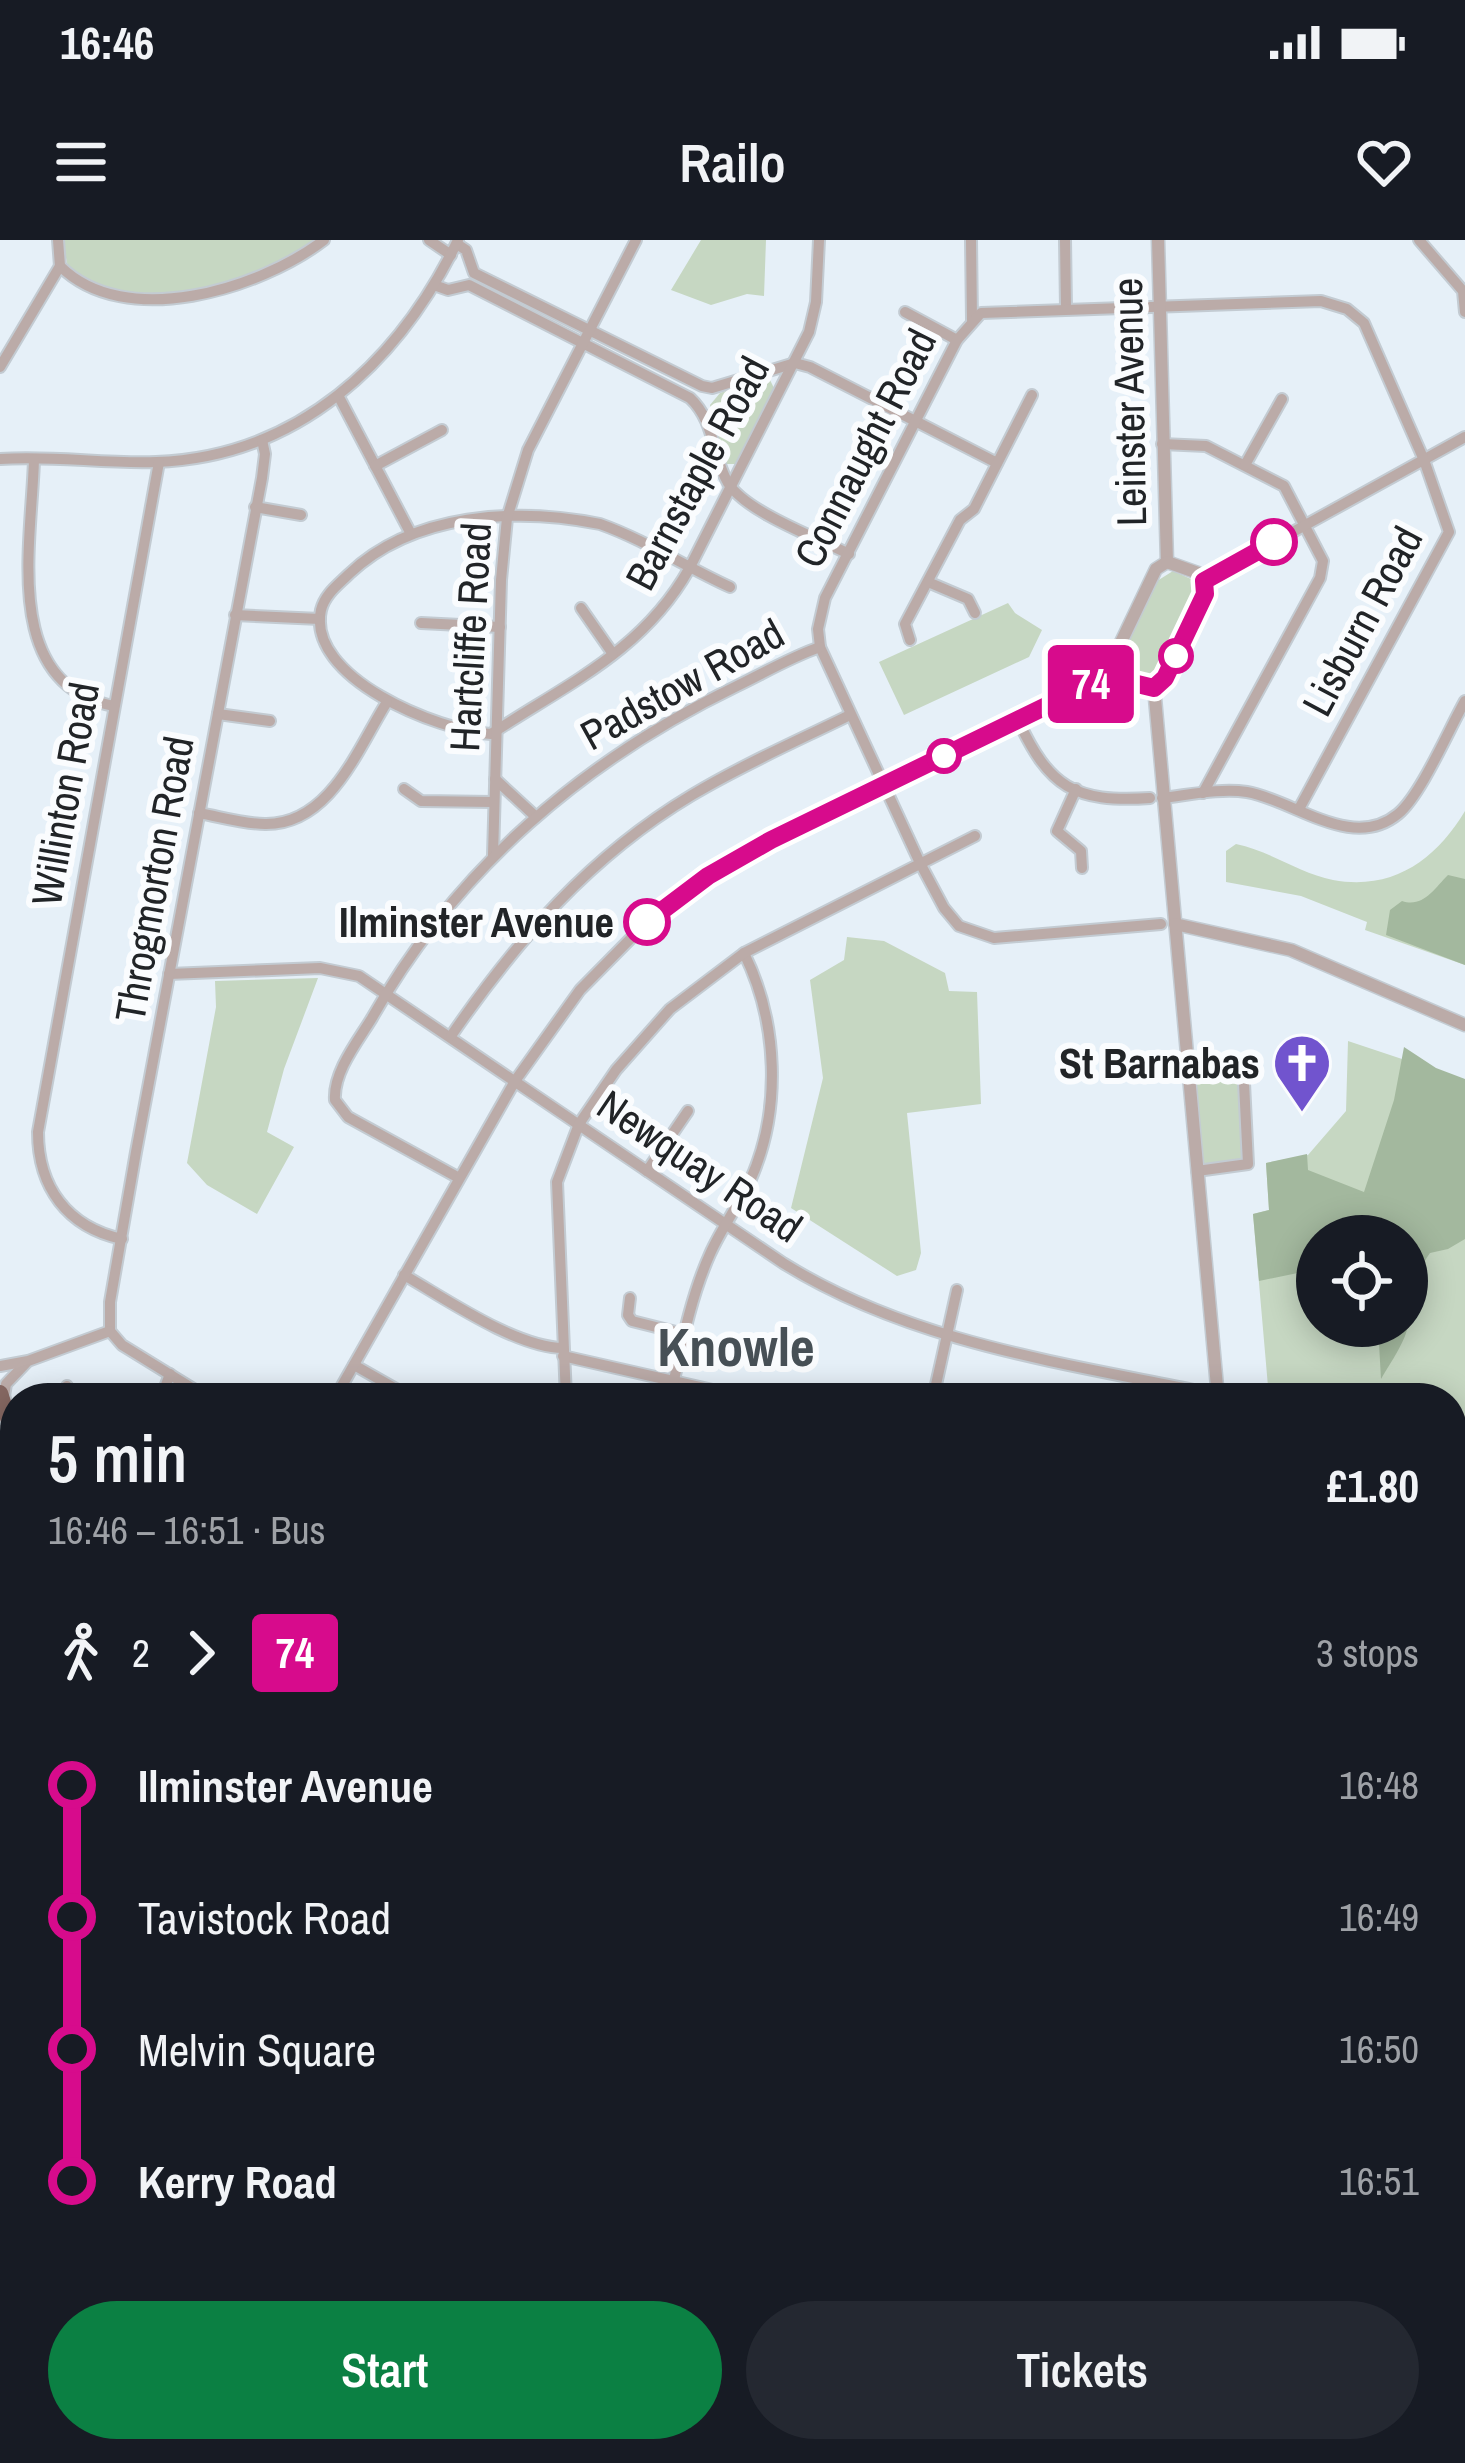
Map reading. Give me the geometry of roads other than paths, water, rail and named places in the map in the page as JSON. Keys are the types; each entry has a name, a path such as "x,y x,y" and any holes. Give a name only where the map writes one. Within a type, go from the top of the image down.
{"street":[{"path":"0,367 60,266 58,240"},
{"path":"60,266 87,288 138,297 182,296 248,283 281,269 324,240"},
{"path":"429,240 466,250 475,273 707,388 795,364 810,367 997,463"},
{"name":"Hartcliffe Road","path":"493,855 507,518 528,450 637,240"},
{"name":"Barnstaple Road","path":"496,730 613,654 658,617 689,568 795,364 814,312 819,240"},
{"path":"971,240 972,320"},
{"path":"1065,240 1066,308"},
{"name":"Leinster Avenue","path":"1158,240 1167,562"},
{"path":"1419,240 1464,289 1465,312"},
{"path":"0,459 159,462 211,455 262,440 303,421 339,397 386,353 455,246"},
{"path":"434,285 448,290 469,285 695,402 731,487 742,499 849,554"},
{"name":"Lisburn Road","path":"1160,304 1321,301 1347,309 1362,320 1448,521 1447,540 1299,809"},
{"name":"Connaught Road","path":"820,647 820,615 957,340 972,320 992,310 1160,304"},
{"path":"905,312 957,340"},
{"path":"910,640 905,624 942,554 955,517 973,511 1030,399 1012,396"},
{"path":"339,397 411,534"},
{"path":"1245,465 1282,399"},
{"path":"375,466 442,430"},
{"path":"1204,581 1465,437"},
{"name":"Throgmorton Road","path":"110,1330 110,1302 265,454 262,440"},
{"path":"1162,444 1206,446 1284,486 1323,561 1322,574 1203,793"},
{"path":"34,459 30,600 34,635 46,663 70,688 114,706"},
{"name":"Willinton Road","path":"122,1239 80,1223 57,1202 40,1162 38,1132 159,462"},
{"path":"255,507 301,515"},
{"path":"496,730 491,734 466,730 387,702 324,639 320,619 328,594 356,567 411,534 464,519 507,518 600,524 730,587"},
{"path":"1154,688 1125,681 1116,672 1115,654 1157,568 1167,562 1181,564 1204,581 1205,594 1165,678 1154,688 1156,798 1217,1383"},
{"path":"928,582 967,598 975,613"},
{"path":"581,608 613,654"},
{"path":"235,615 320,619"},
{"path":"421,623 500,627"},
{"path":"820,647 882,786 950,918 980,936 1168,924 1291,950 1465,1025"},
{"name":"Padstow Road","path":"459,1178 348,1117 335,1100 338,1078 386,993 449,905 493,855 587,773 652,730 820,647"},
{"path":"344,1383 515,1081 580,990 667,905 735,859 1116,672"},
{"path":"1018,720 1041,767 1076,789 1105,799 1246,792 1354,829 1393,818 1408,802 1465,700"},
{"path":"199,813 269,824 309,812 333,789 387,702"},
{"path":"218,715 270,722"},
{"path":"451,1036 535,923 615,848 694,793 850,715"},
{"name":"Hartcliffe Road","path":"495,778 535,816"},
{"path":"404,789 421,802 494,802"},
{"path":"1076,789 1057,831 1081,851 1082,868"},
{"path":"565,1383 556,1199 562,1162 579,1124 652,1027 693,989 744,953 975,836"},
{"path":"674,1380 708,1258 754,1172 771,1095 765,1014 744,953"},
{"name":"Newquay Road","path":"170,974 320,968 358,976 725,1224 850,1300 946,1335 1160,1383"},
{"path":"1188,1076 1242,1073 1244,1083 1248,1165 1197,1171"},
{"path":"647,1171 688,1111"},
{"path":"404,1275 541,1346 686,1383"},
{"path":"935,1383 957,1290"},
{"path":"630,1298 632,1321 684,1334"},
{"path":"0,1366 28,1361 110,1330 122,1345 184,1383"},
{"path":"7,1383 28,1361"},
{"path":"354,1365 386,1383"},
{"path":"167,1383 170,1374"}],"place":[{"name":"Ilminster Avenue","path":"647,922"},
{"name":"St Barnabas","path":"1302,1114"}],"district":[{"name":"Knowle","path":"736,1347"}]}
